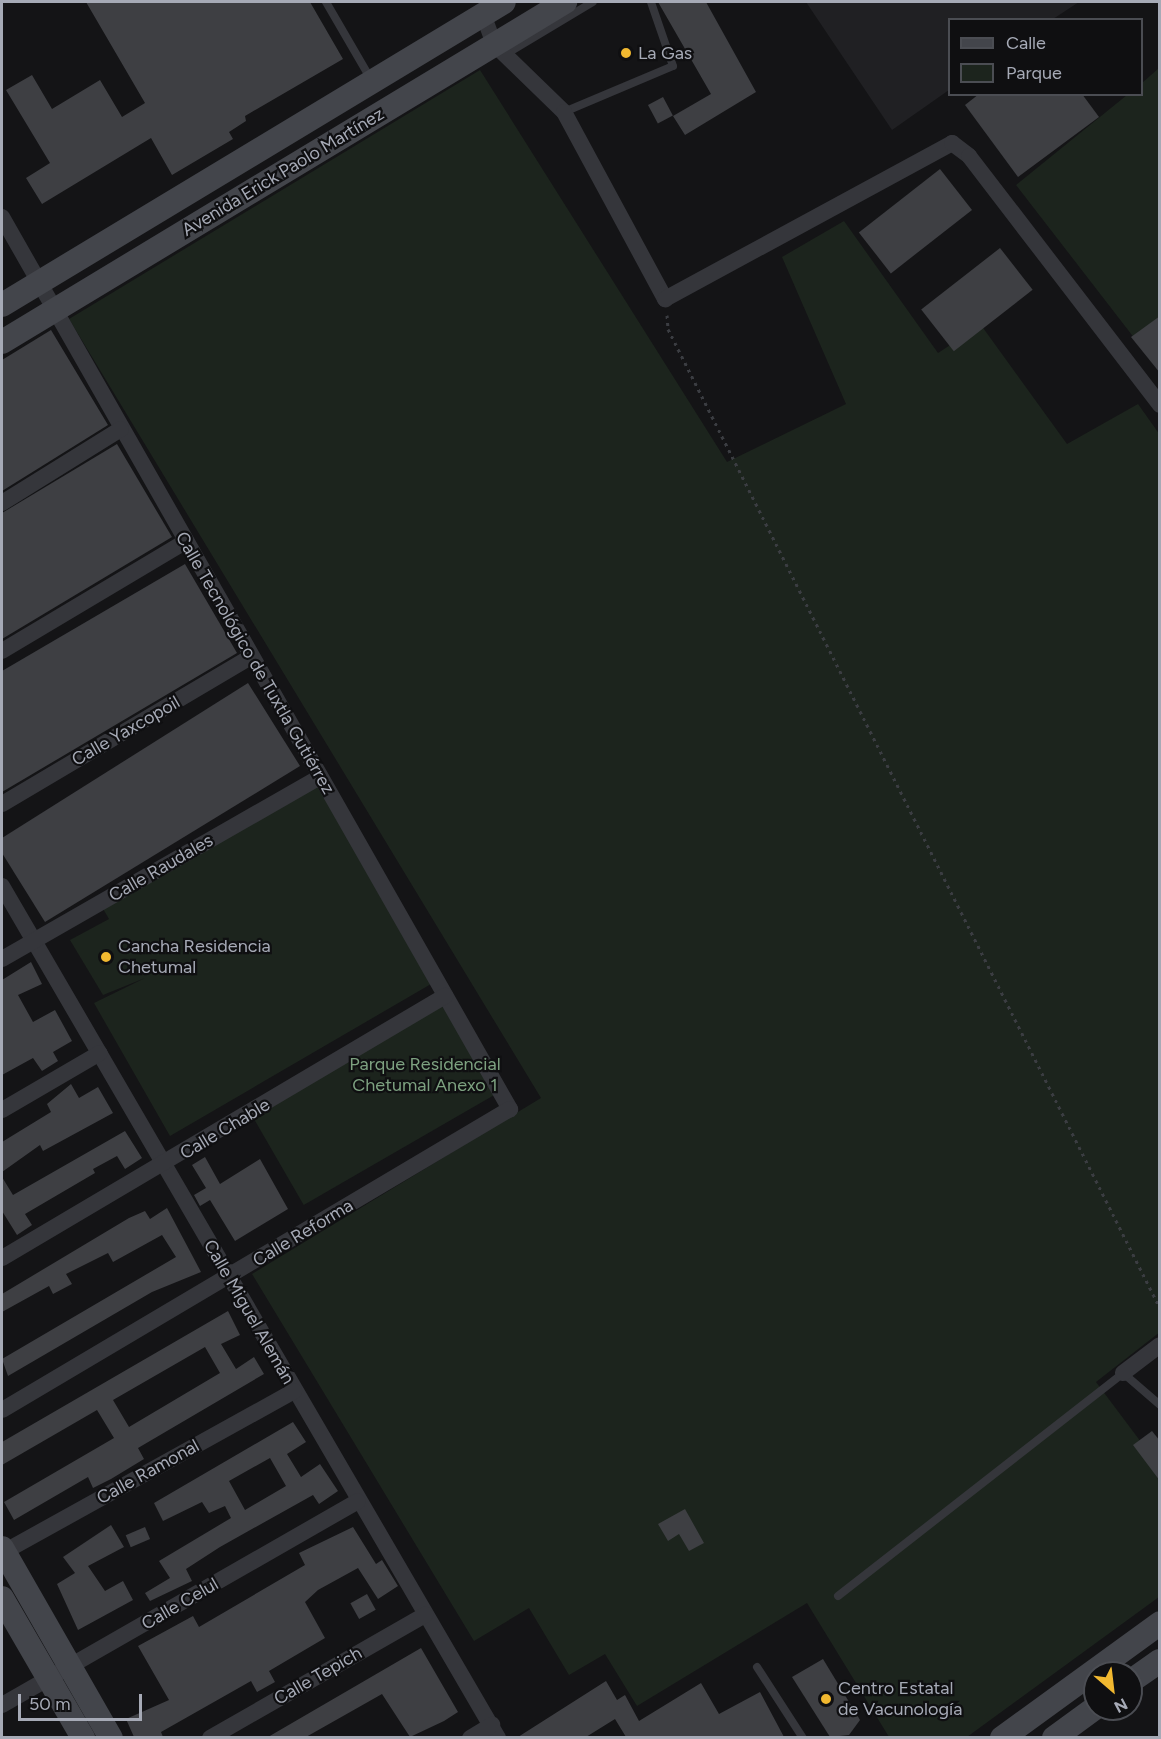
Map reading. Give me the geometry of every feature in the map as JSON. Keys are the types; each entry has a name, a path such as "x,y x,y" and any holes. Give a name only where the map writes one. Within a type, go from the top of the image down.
{"main road":[{"name":"Avenida Erick Paolo Martínez","path":"2,305 372,81 480,8 504,2"},
{"name":"Avenida Erick Paolo Martínez","path":"2,342 500,49 565,2"},
{"path":"2,1551 111,1737"},
{"path":"2,1598 83,1737"},
{"path":"1002,1737 1160,1623"},
{"path":"1143,1673 1160,1661"},
{"path":"1054,1737 1083,1716"}],"street":[{"path":"480,8 500,49 564,112 665,299 952,142 969,156 1160,405"},
{"name":"Calle Tecnológico de Tuxtla Gutiérrez","path":"2,217 40,282 53,311 510,1109"},
{"path":"2,503 121,429"},
{"path":"2,651 185,542"},
{"name":"Calle Yaxcopoil","path":"2,804 251,657"},
{"name":"Calle Raudales","path":"2,959 320,777"},
{"name":"Calle Miguel Alemán","path":"2,886 358,1501 495,1731"},
{"name":"Calle Chable","path":"2,1258 164,1166 445,996"},
{"path":"2,1110 100,1053"},
{"name":"Calle Reforma","path":"2,1410 510,1109"},
{"path":"1123,1373 1160,1345"},
{"name":"Calle Ramonal","path":"2,1551 294,1391"},
{"name":"Calle Celul","path":"2,1706 358,1501"},
{"name":"Calle Tepich","path":"210,1737 425,1615"},
{"path":"470,1737 495,1731"}],"lane":[{"path":"326,2 372,81"},
{"path":"500,49 593,2"},
{"path":"564,112 673,66 651,2"},
{"path":"838,1596 1123,1373 1160,1405"},
{"path":"757,1667 802,1737"}],"path":[{"path":"665,299 668,329 1160,1308"}],"shaded area":[{"path":"806,2 1079,2 1055,18 948,18 948,91 892,130"}],"green space":[{"path":"1159,68 1159,320 1135,339 1016,185 1126,96 1143,96 1143,82"},
{"path":"480,70 727,462 846,404 782,257 844,221 938,353 981,325 1067,444 1138,404 1160,435 1160,1332 1096,1382 1159,1466 1159,1597 967,1737 889,1737 807,1603 637,1706 605,1654 569,1675 529,1608 474,1641 252,1274 541,1098 69,319"},
{"path":"319,783 431,984 170,1136 94,1003 145,978 103,995 70,940 109,919 102,907"},
{"name":"Parque Residencial Chetumal Anexo 1","path":"444,1004 496,1094 304,1205 252,1115"}],"building":[{"path":"86,2 310,2 343,59 245,116 246,121 229,132 233,139 172,175 151,138 42,204 26,178 50,163 6,90 32,75 52,109 100,80 122,117 145,103"},
{"path":"658,2 706,2 756,92 685,135 673,116 711,94"},
{"path":"976,96 1083,96 1099,117 1018,177 965,105"},
{"path":"663,97 673,116 658,124 648,105"},
{"path":"940,169 972,210 891,273 859,232"},
{"path":"1000,248 1033,290 954,351 921,310"},
{"path":"1160,316 1160,373 1131,337"},
{"path":"51,330 108,425 2,491 2,360"},
{"path":"117,444 172,537 2,639 2,513"},
{"path":"185,564 237,653 2,792 2,671"},
{"path":"248,683 300,766 45,922 2,853 2,838"},
{"path":"31,962 42,984 18,995 33,1022 55,1010 72,1041 53,1052 58,1061 42,1071 33,1058 2,1075 2,980"},
{"path":"71,1084 79,1098 98,1087 113,1113 43,1151 40,1145 2,1172 2,1142 51,1112 47,1104"},
{"path":"125,1131 142,1158 125,1169 117,1156 93,1169 95,1173 25,1214 32,1225 17,1235 2,1211 2,1177 13,1195"},
{"path":"205,1157 220,1184 260,1159 288,1209 235,1241 210,1200 200,1206 194,1195 206,1188 192,1165"},
{"path":"167,1208 201,1272 152,1292 8,1376 2,1359 176,1257 162,1235 113,1262 108,1253 66,1274 72,1284 53,1294 49,1286 2,1312 2,1294 129,1218 145,1211 150,1219"},
{"path":"228,1311 240,1335 221,1344 236,1369 254,1357 264,1374 138,1448 144,1459 111,1479 93,1488 88,1477 14,1520 4,1502 114,1438 97,1410 2,1465 2,1442","holes":["205,1347 220,1373 129,1427 113,1400"]},
{"path":"293,1422 306,1442 287,1454 301,1477 320,1464 338,1491 319,1504 313,1495 220,1547 186,1569 192,1581 150,1601 145,1593 170,1578 159,1561 231,1518 225,1506 209,1513 202,1502 163,1521 154,1503","holes":["270,1458 286,1486 245,1510 229,1481"]},
{"path":"1152,1431 1160,1441 1160,1481 1133,1445"},
{"path":"685,1509 704,1543 689,1551 679,1534 668,1541 658,1524"},
{"path":"111,1525 124,1547 88,1566 105,1591 123,1581 133,1600 78,1630 57,1584 75,1573 63,1557"},
{"path":"145,1527 150,1539 131,1547 126,1535"},
{"path":"353,1527 376,1564 382,1560 398,1586 378,1599 358,1568 318,1590 305,1602 325,1638 269,1671 275,1682 257,1692 251,1681 161,1732 163,1737 134,1737 126,1719 169,1700 138,1646 193,1616 199,1627 305,1565 299,1553"},
{"path":"367,1594 376,1610 359,1619 350,1603"},
{"path":"421,1648 458,1712 444,1721 410,1737 382,1694 306,1737 268,1737"},
{"name":"Centro Estatal de Vacunología","path":"823,1659 860,1720 849,1735 830,1737 792,1677"},
{"path":"606,1681 617,1700 625,1695 639,1721 701,1683 719,1714 760,1692 784,1737 626,1737 615,1719 586,1737 518,1737"}],"place":[{"name":"La Gas","path":"626,53"},
{"name":"Cancha Residencia Chetumal","path":"106,957"},
{"name":"Centro Estatal de Vacunología","path":"826,1699"}]}
